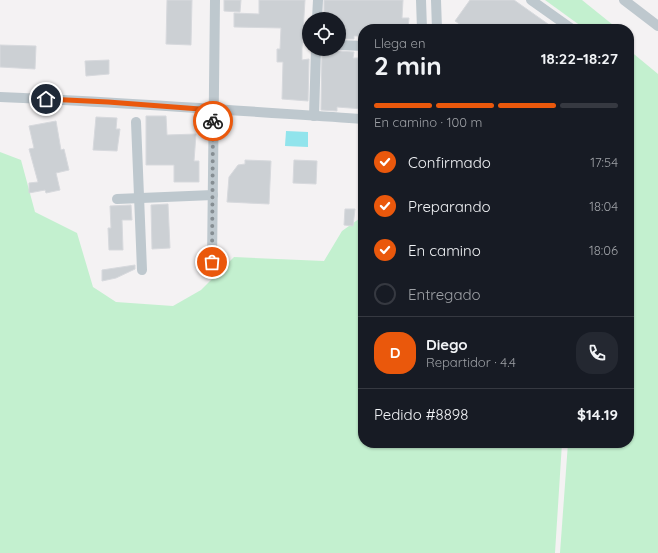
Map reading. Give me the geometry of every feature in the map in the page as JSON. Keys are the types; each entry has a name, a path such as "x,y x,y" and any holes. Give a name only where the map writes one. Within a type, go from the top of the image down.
{"street":[{"path":"212,262 215,0"},
{"path":"317,12 318,0"},
{"path":"421,0 422,24"},
{"path":"436,0 436,24"},
{"path":"531,0 565,24"},
{"path":"624,0 658,26"},
{"path":"346,45 358,46"},
{"path":"314,116 316,56"},
{"path":"0,97 108,102 358,119"},
{"path":"136,122 142,270"},
{"path":"117,199 213,195"}],"green space":[{"path":"545,0 582,0 612,24 578,24"},
{"path":"634,54 658,74 658,553 560,553 568,448 634,448"},
{"path":"0,152 21,160 35,212 77,233 93,287 116,302 173,306 201,290 234,257 324,261 342,231 358,220 358,448 562,448 555,553 0,553"}],"water":[{"path":"286,131 308,132 308,147 285,146"}],"building":[{"path":"167,0 192,0 191,45 166,44"},
{"path":"224,0 241,0 240,12 224,11"},
{"path":"259,0 305,0 304,12 302,12 302,60 309,59 308,101 282,99 283,62 277,62 277,49 280,49 281,28 234,27 234,13 259,14"},
{"path":"324,0 403,0 402,18 409,18 408,24 358,24 358,36 354,36 354,39 346,39 346,12 324,12"},
{"path":"470,0 514,0 548,24 460,24 455,21"},
{"path":"0,45 36,46 35,69 0,67"},
{"path":"346,52 354,52 353,58 358,58 358,109 337,107 337,111 321,110 322,56 346,56"},
{"path":"109,60 109,74 86,76 85,61"},
{"path":"146,116 166,116 167,135 196,134 194,161 199,161 199,182 174,182 174,165 146,165"},
{"path":"96,117 117,118 116,129 120,129 117,151 93,150"},
{"path":"56,121 61,150 64,149 69,170 56,173 60,190 46,193 45,190 29,193 29,183 38,182 29,149 34,148 29,126"},
{"path":"245,160 271,161 269,204 227,202 229,177 238,165 245,164"},
{"path":"294,160 317,161 316,184 293,183"},
{"path":"168,204 170,248 152,249 151,205"},
{"path":"131,205 132,220 122,220 123,250 109,250 108,228 111,228 110,206"},
{"path":"345,209 355,209 353,226 344,225"},
{"path":"135,265 135,269 116,278 102,281 102,270"}],"way so far":[{"path":"212,262 213,121"}],"route":[{"path":"46,99 213,110 213,121"}]}
